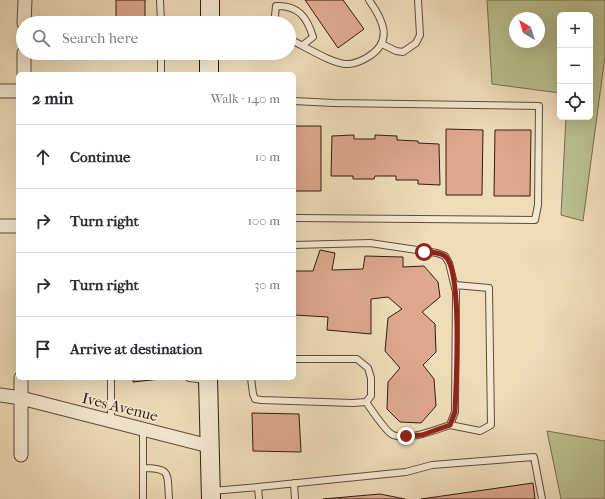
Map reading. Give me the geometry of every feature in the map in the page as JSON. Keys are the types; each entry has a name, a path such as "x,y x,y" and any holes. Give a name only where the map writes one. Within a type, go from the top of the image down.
{"main road":[{"path":"210,0 210,16"},
{"path":"209,60 209,72"},
{"path":"208,380 211,495"}],"street":[{"path":"24,16 25,0"},
{"path":"24,60 24,72"},
{"path":"0,91 16,91"},
{"path":"0,226 16,226"},
{"path":"21,380 21,455"},
{"name":"Ives Avenue","path":"0,395 21,398 209,446"}],"lane":[{"path":"160,0 161,16"},
{"path":"296,42 332,60 348,64 364,59 375,52 382,44 383,32 380,16 369,0"},
{"path":"382,44 396,51 403,52 416,43 420,35 418,0"},
{"path":"275,16 275,3 296,9 310,26 313,37 303,45"},
{"path":"161,60 161,72"},
{"path":"296,101 539,106 538,205 535,220 296,218"},
{"path":"296,245 370,243 445,256 449,263 456,292 457,327 455,412 450,425"},
{"path":"366,402 381,422 393,434 406,436 422,435 450,425 480,432 491,426 489,288 455,285"},
{"path":"251,380 255,399 260,400 352,403 366,402 371,396 371,378 368,368 357,359 296,359"},
{"path":"111,380 111,421"},
{"path":"143,429 143,499"},
{"path":"211,495 258,487 406,472 432,465 534,457 542,499"},
{"path":"143,468 158,468 163,470 167,475 169,499"},
{"path":"294,483 295,499"},
{"path":"258,487 259,499"}],"green space":[{"path":"487,0 605,0 605,56 583,221 561,215 566,120 593,120 593,12 557,12 557,93 492,84"},
{"path":"547,431 605,441 605,499 561,499"}],"building":[{"path":"116,0 145,0 145,16 116,16"},
{"path":"305,0 343,0 364,29 338,48"},
{"path":"296,126 321,126 321,191 296,191"},
{"path":"446,129 483,130 482,195 446,195"},
{"path":"495,130 531,130 530,196 494,196"},
{"path":"354,135 354,139 375,139 375,135 397,136 397,140 439,144 440,185 418,184 418,180 396,180 396,176 375,176 374,179 353,179 353,176 331,176 332,136"},
{"path":"320,250 335,253 332,270 363,269 365,256 403,257 403,267 424,266 438,282 440,297 422,312 435,324 436,352 423,365 434,379 436,406 421,423 400,422 387,409 388,382 400,368 385,351 388,318 402,309 388,297 371,299 371,334 327,330 328,317 296,315 296,271 313,271"},
{"path":"133,380 151,380 133,382"},
{"path":"252,413 299,414 301,452 253,451"},
{"path":"533,483 535,499 421,499"},
{"path":"380,494 405,499 323,499"}],"route":[{"path":"406,436 422,435 450,425 455,412 457,327 456,292 453,275 445,256 424,252"}]}
